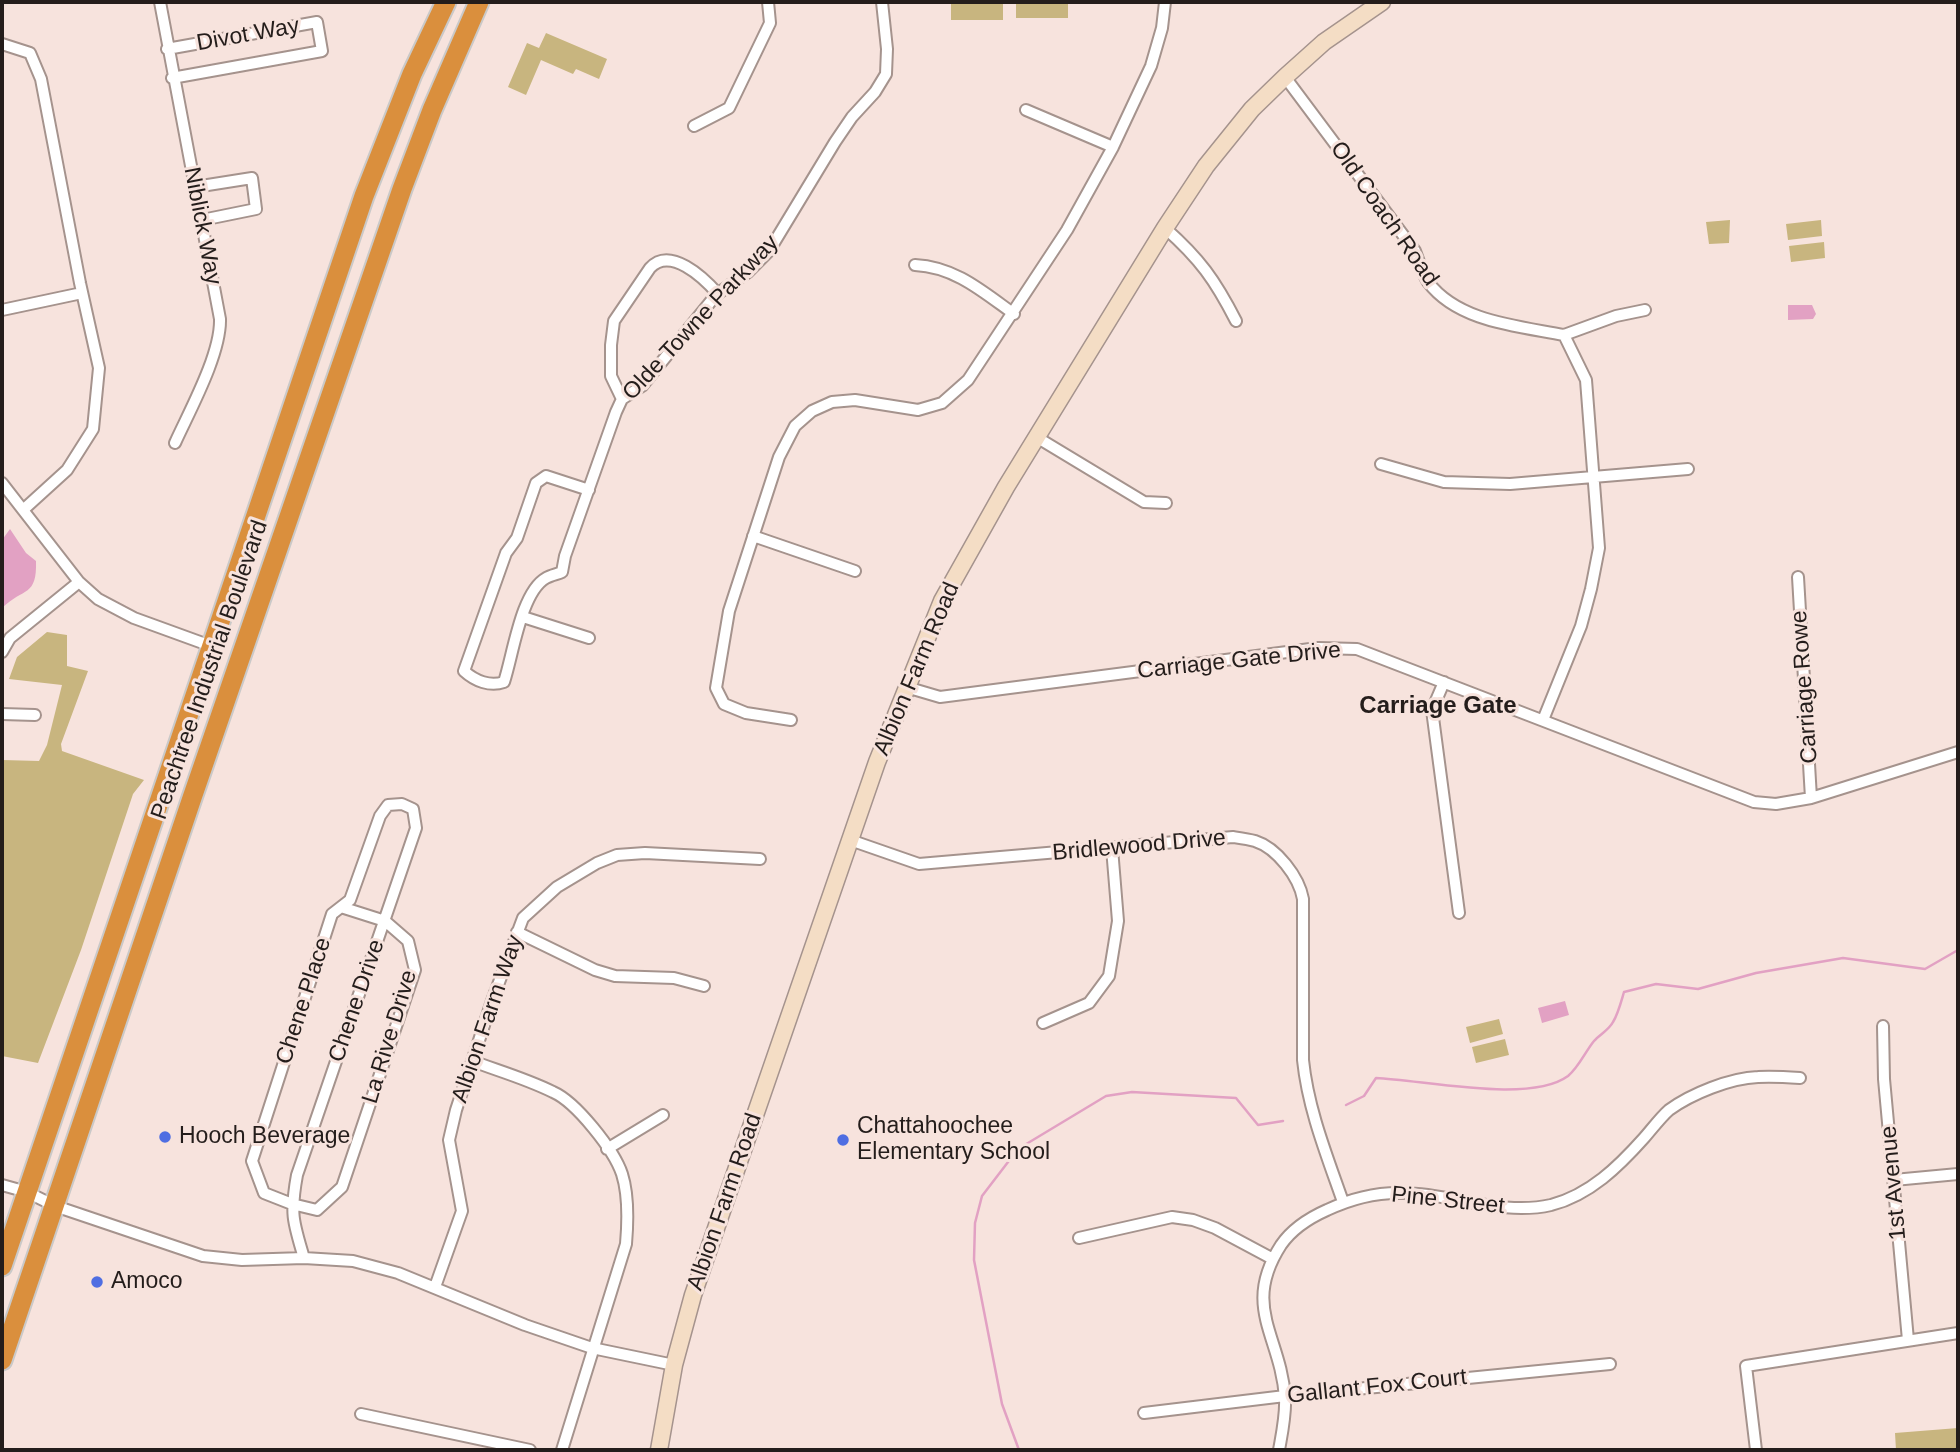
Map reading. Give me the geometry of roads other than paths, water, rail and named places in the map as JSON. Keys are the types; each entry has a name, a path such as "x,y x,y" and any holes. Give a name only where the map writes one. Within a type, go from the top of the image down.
{"highway":[{"name":"Peachtree Industrial Boulevard","path":"2,1266 364,196 412,74 446,2"},
{"name":"Peachtree Industrial Boulevard","path":"2,1360 190,802 402,189 432,110 480,2"}],"street":[{"name":"Niblick Way","path":"160,2 202,219 220,331 204,380 175,443"},
{"path":"694,126 729,108 770,23 768,2"},
{"name":"Olde Towne Parkway","path":"589,490 546,476 536,483 517,538 506,553 464,671 478,682 504,682 523,617 535,588 546,578 562,572 565,556 622,400 642,386 718,294 748,272 769,251 835,142 886,74 887,49 882,2"},
{"path":"791,720 746,713 724,704 716,688 729,611 779,457 795,426 812,411 832,402 855,400 918,410 943,403 968,380 1068,230 1113,147 1151,66 1162,28 1165,2"},
{"name":"Albion Farm Road","path":"659,1450 674,1365 693,1295 850,840 906,687 942,601 1006,487 1206,166 1252,109 1285,77 1324,42 1382,2"},
{"name":"Divot Way","path":"167,49 317,22 322,51 173,78"},
{"path":"2,44 30,53 41,79 99,368 93,429 67,470 23,510"},
{"name":"Old Coach Road","path":"1285,77 1415,251 1428,281 1457,309 1512,325 1564,335"},
{"path":"1026,110 1113,147"},
{"path":"195,187 252,178 256,209 202,219"},
{"path":"1165,228 1201,262 1236,321"},
{"path":"622,400 611,376 614,321 650,268 657,261 667,258 698,274 718,294"},
{"path":"915,265 940,268 962,276 1014,314"},
{"path":"2,310 82,293"},
{"path":"1543,720 1581,626 1598,548 1587,380 1564,335 1616,316 1644,310"},
{"path":"1038,438 1144,502 1166,503"},
{"path":"1381,464 1444,482 1510,484 1688,469"},
{"path":"2,483 79,582 99,599 134,618 212,646"},
{"path":"753,536 855,571"},
{"name":"Carriage Rowe","path":"1798,577 1811,798"},
{"path":"2,652 10,638 79,582"},
{"path":"523,617 589,638"},
{"name":"Carriage Gate Drive","path":"906,687 940,697 1318,648 1357,649 1754,802 1776,804 1811,798 1958,752"},
{"path":"1444,682 1432,710 1459,913"},
{"path":"2,714 35,715"},
{"name":"Chene Place","path":"292,1204 264,1192 252,1161 331,914 350,900 380,816 388,806 402,804"},
{"name":"Chene Drive","path":"292,1204 297,1175 416,828 413,809 402,804"},
{"name":"Bridlewood Drive","path":"850,840 919,864 1233,837 1257,841 1269,849 1296,879 1303,899 1305,1082 1318,1132 1343,1202"},
{"path":"1043,1023 1089,1003 1109,976 1118,921 1112,848"},
{"name":"Albion Farm Way","path":"435,1287 462,1211 449,1140 472,1060 523,918 557,887 597,863 617,855 645,853 760,859"},
{"name":"La Rive Drive","path":"292,1204 317,1210 342,1187 415,970 408,941 385,921 341,907"},
{"path":"517,932 595,970 615,976 674,978 704,986"},
{"name":"1st Avenue","path":"1882,1026 1884,1079 1908,1340"},
{"path":"472,1060 555,1092 570,1102 594,1127 622,1173 628,1213 626,1244 562,1450"},
{"name":"Pine Street","path":"1279,1450 1285,1396 1263,1310 1263,1286 1273,1259 1283,1243 1311,1217 1343,1202 1376,1195 1404,1193 1511,1208 1551,1205 1572,1198 1614,1170 1667,1112 1692,1096 1755,1077 1800,1078"},
{"path":"607,1149 663,1115"},
{"path":"1894,1180 1958,1174"},
{"path":"2,1185 27,1192 55,1206 203,1255 242,1260 304,1258 353,1261 398,1273 524,1325 592,1348 674,1365"},
{"path":"292,1204 294,1225 304,1258"},
{"path":"1079,1238 1172,1217 1193,1220 1215,1228 1273,1259"},
{"path":"1756,1450 1746,1366 1958,1333"},
{"name":"Gallant Fox Court","path":"1144,1413 1285,1396 1610,1364"},
{"path":"361,1414 530,1450"}],"waterway":[{"path":"1346,1105 1364,1096 1376,1078 1503,1089 1551,1084 1568,1076 1594,1041 1611,1025 1624,992 1656,984 1698,989 1756,973 1843,958 1925,969 1958,950"},
{"path":"1019,1450 1002,1404 974,1260 975,1223 982,1196 1018,1149 1106,1096 1132,1092 1236,1098 1258,1125 1283,1121"}],"place":[{"name":"Hooch Beverage","path":"165,1137"},
{"name":"Chattahoochee Elementary School","path":"843,1140"},
{"name":"Amoco","path":"97,1282"}],"district":[{"name":"Carriage Gate","path":"1438,706"}]}
